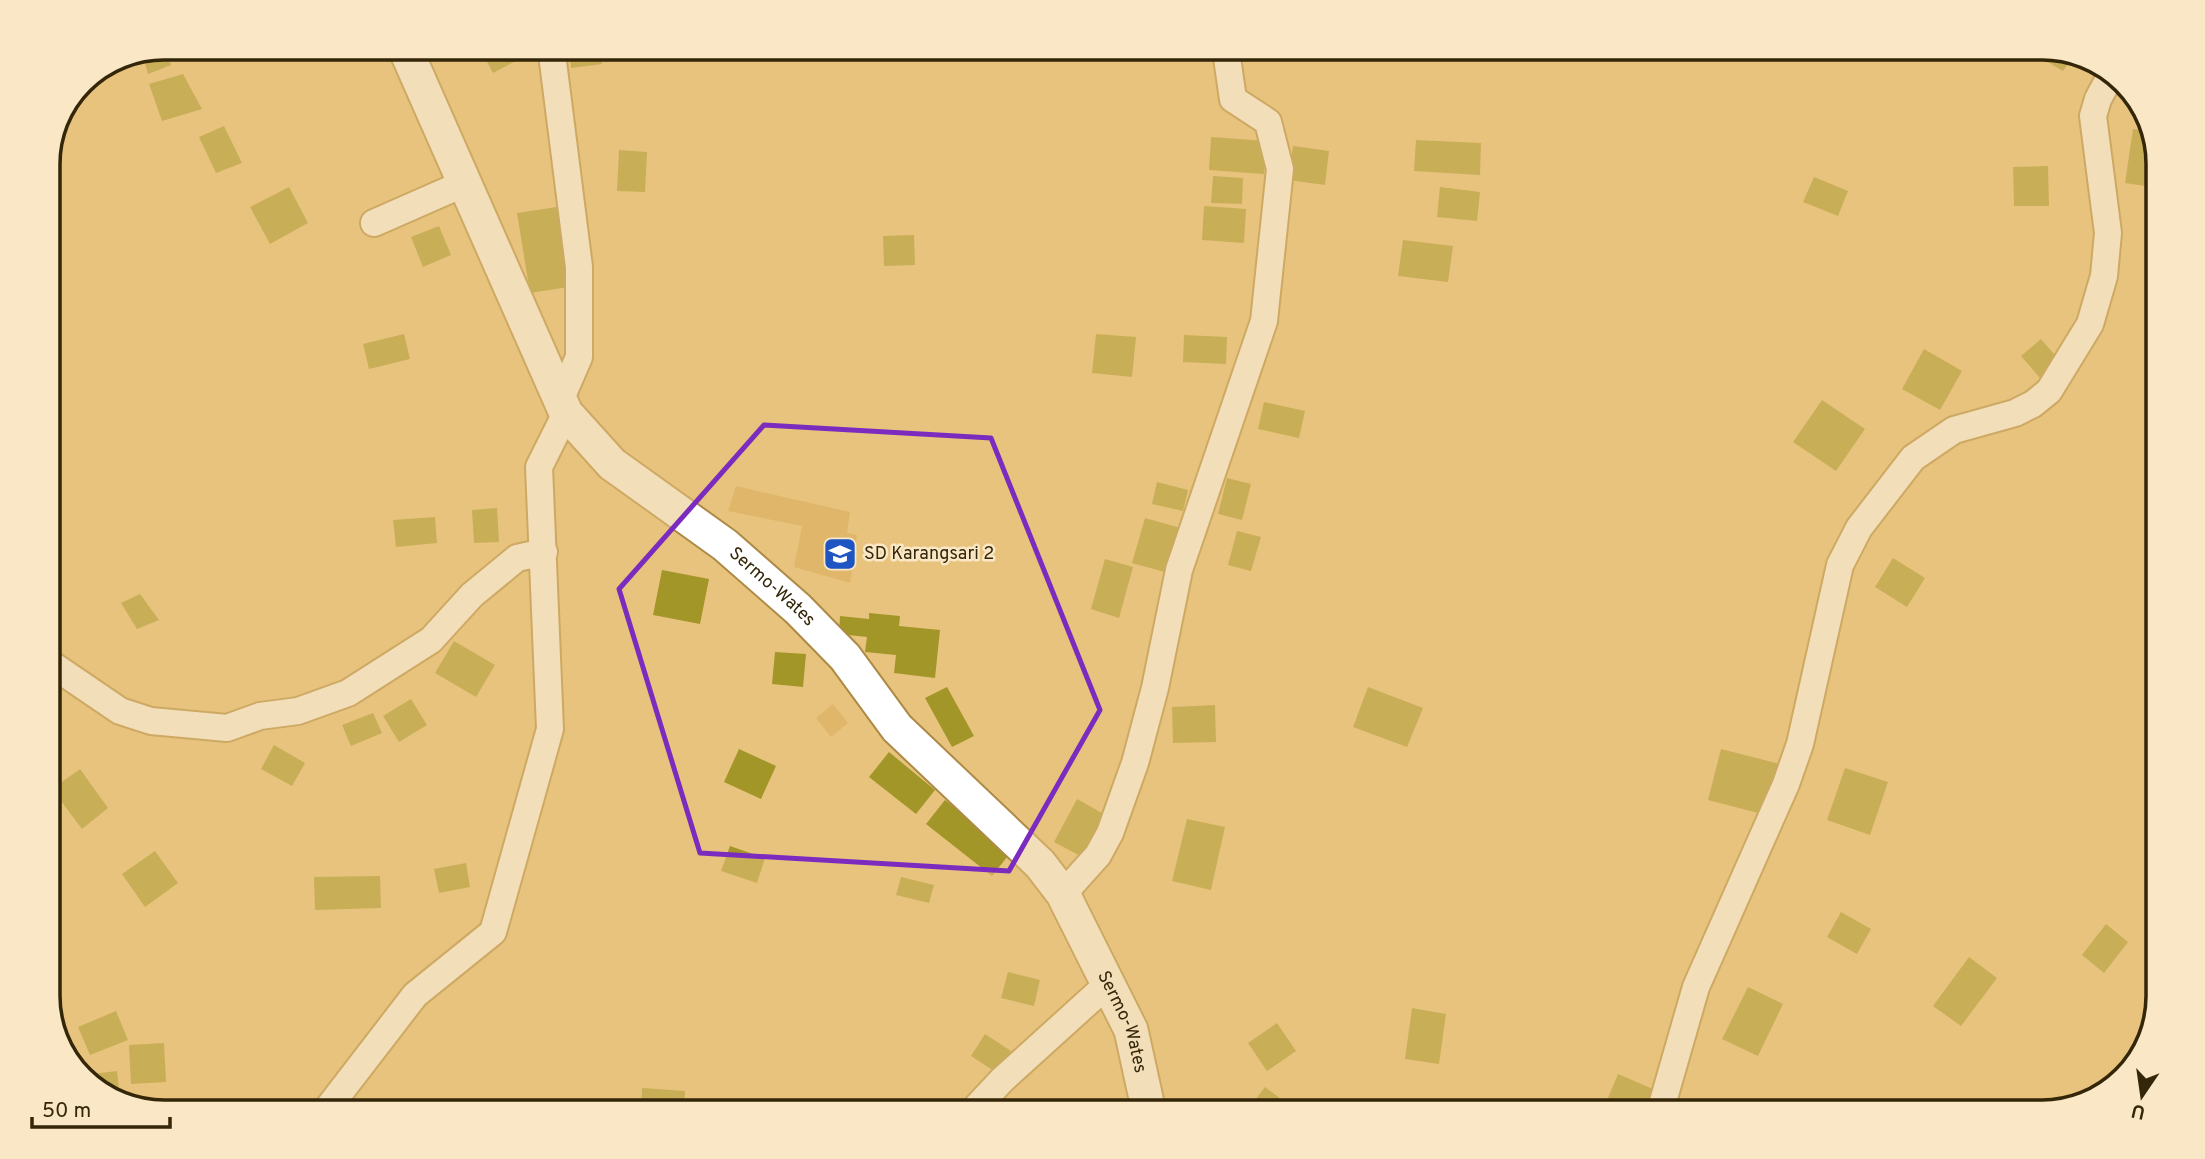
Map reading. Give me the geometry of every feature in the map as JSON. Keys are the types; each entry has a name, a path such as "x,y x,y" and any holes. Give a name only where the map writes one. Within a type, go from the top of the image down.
{"main road":[{"name":"Sermo-Wates","path":"410,60 563,408 612,464 725,545 799,609 845,657 897,728 1011,833 1063,894 1109,983 1139,1055 1147,1100"}],"street":[{"path":"334,1100 415,995 493,932 550,730 539,467 563,408 579,357 579,267 553,60"},
{"path":"1063,894 1098,855 1110,833 1135,763 1155,688 1179,570 1264,321 1280,169 1268,122 1233,99 1227,60"},
{"path":"1663,1100 1696,987 1786,784 1800,744 1840,565 1859,528 1913,458 1954,430 2015,413 2041,397 2071,359 2090,324 2104,276 2108,233 2093,116 2107,83"},
{"path":"374,223 465,183"},
{"path":"60,671 120,711 151,721 228,728 260,716 298,711 348,694 431,640 472,596 517,558 544,552"},
{"path":"983,1100 1109,983"}],"highlighted area":[{"path":"764,425 991,438 1100,710 1009,871 700,853 619,589"}],"shaded area":[{"path":"736,486 850,512 847,533 857,535 850,583 794,567 802,526 728,511"},
{"path":"833,704 848,723 831,737 816,718"}],"building":[{"path":"169,60 171,65 148,74 144,61"},
{"path":"486,60 517,60 493,73"},
{"path":"570,60 601,60 602,64 571,68"},
{"path":"2045,60 2068,63 2063,71"},
{"path":"183,74 202,109 162,121 149,84"},
{"path":"224,126 242,163 216,173 199,137"},
{"path":"2133,129 2140,130 2144,143 2145,186 2125,183"},
{"path":"1211,137 1267,141 1264,174 1209,170"},
{"path":"1416,140 1481,143 1480,175 1414,171"},
{"path":"1293,146 1329,151 1325,185 1288,180"},
{"path":"619,150 647,152 645,192 617,191"},
{"path":"2048,166 2049,206 2014,206 2013,167"},
{"path":"1213,176 1243,178 1242,204 1211,203"},
{"path":"1814,177 1848,191 1838,216 1803,202"},
{"path":"289,187 308,223 270,244 250,207"},
{"path":"1440,187 1480,192 1477,221 1437,217"},
{"path":"563,206 575,286 530,293 517,213"},
{"path":"1204,206 1246,209 1244,243 1202,240"},
{"path":"439,226 451,255 423,267 411,237"},
{"path":"914,235 915,265 884,266 883,236"},
{"path":"1403,240 1453,246 1448,282 1398,276"},
{"path":"404,334 410,359 369,369 363,344"},
{"path":"1096,334 1136,337 1132,377 1092,373"},
{"path":"1184,335 1227,337 1226,364 1183,362"},
{"path":"2041,339 2060,361 2040,378 2021,356"},
{"path":"1924,349 1962,371 1940,410 1902,389"},
{"path":"1822,400 1865,429 1836,471 1793,442"},
{"path":"1264,402 1305,411 1299,438 1258,429"},
{"path":"1227,478 1251,484 1242,520 1218,514"},
{"path":"1157,482 1188,490 1183,511 1152,504"},
{"path":"497,508 499,542 474,543 472,510"},
{"path":"435,517 437,543 396,547 393,520"},
{"path":"1145,518 1184,529 1172,574 1132,563"},
{"path":"1237,531 1261,537 1251,571 1228,565"},
{"path":"1893,558 1925,578 1907,607 1875,587"},
{"path":"1105,559 1133,567 1119,618 1091,609"},
{"path":"662,570 709,579 700,624 653,615"},
{"path":"140,594 159,620 137,629 121,603"},
{"path":"869,613 900,616 899,626 940,630 935,678 894,673 896,655 865,652 867,637 839,634 840,616 869,619"},
{"path":"454,641 495,665 476,697 435,673"},
{"path":"775,652 806,654 803,687 772,684"},
{"path":"947,687 974,736 952,747 925,698"},
{"path":"1368,687 1423,708 1407,747 1353,727"},
{"path":"411,699 427,725 399,742 383,716"},
{"path":"1215,705 1216,742 1173,743 1172,707"},
{"path":"373,713 382,733 351,746 342,725"},
{"path":"274,745 305,763 292,786 261,769"},
{"path":"739,749 776,766 761,799 724,782"},
{"path":"1721,749 1780,764 1766,815 1708,800"},
{"path":"889,752 935,790 916,814 869,777"},
{"path":"1845,768 1888,782 1870,835 1827,820"},
{"path":"80,769 108,808 82,829 60,800 60,783"},
{"path":"1077,799 1111,818 1088,860 1054,842"},
{"path":"945,800 1011,852 992,876 926,824"},
{"path":"1187,819 1225,827 1211,890 1172,881"},
{"path":"730,846 765,858 757,883 721,871"},
{"path":"155,851 178,883 145,907 122,874"},
{"path":"466,863 470,887 439,893 434,869"},
{"path":"380,876 381,908 315,910 314,877"},
{"path":"901,877 934,885 929,903 896,895"},
{"path":"1841,912 1871,929 1857,954 1827,937"},
{"path":"2106,924 2128,942 2104,973 2082,955"},
{"path":"1969,957 1997,978 1961,1026 1933,1006"},
{"path":"1008,972 1040,980 1034,1006 1001,998"},
{"path":"1748,987 1783,1004 1758,1056 1722,1039"},
{"path":"1412,1008 1446,1014 1439,1064 1405,1059"},
{"path":"116,1011 128,1040 90,1055 78,1027"},
{"path":"1277,1023 1296,1051 1267,1071 1248,1043"},
{"path":"985,1034 1011,1051 997,1073 971,1056"},
{"path":"164,1043 166,1082 131,1084 129,1045"},
{"path":"117,1071 119,1089 106,1082 95,1074"},
{"path":"1618,1074 1653,1089 1648,1100 1607,1100"},
{"path":"1265,1087 1282,1100 1255,1100"},
{"path":"642,1088 685,1091 685,1100 642,1100"}],"place":[{"name":"SD Karangsari 2","path":"840,554"}]}
